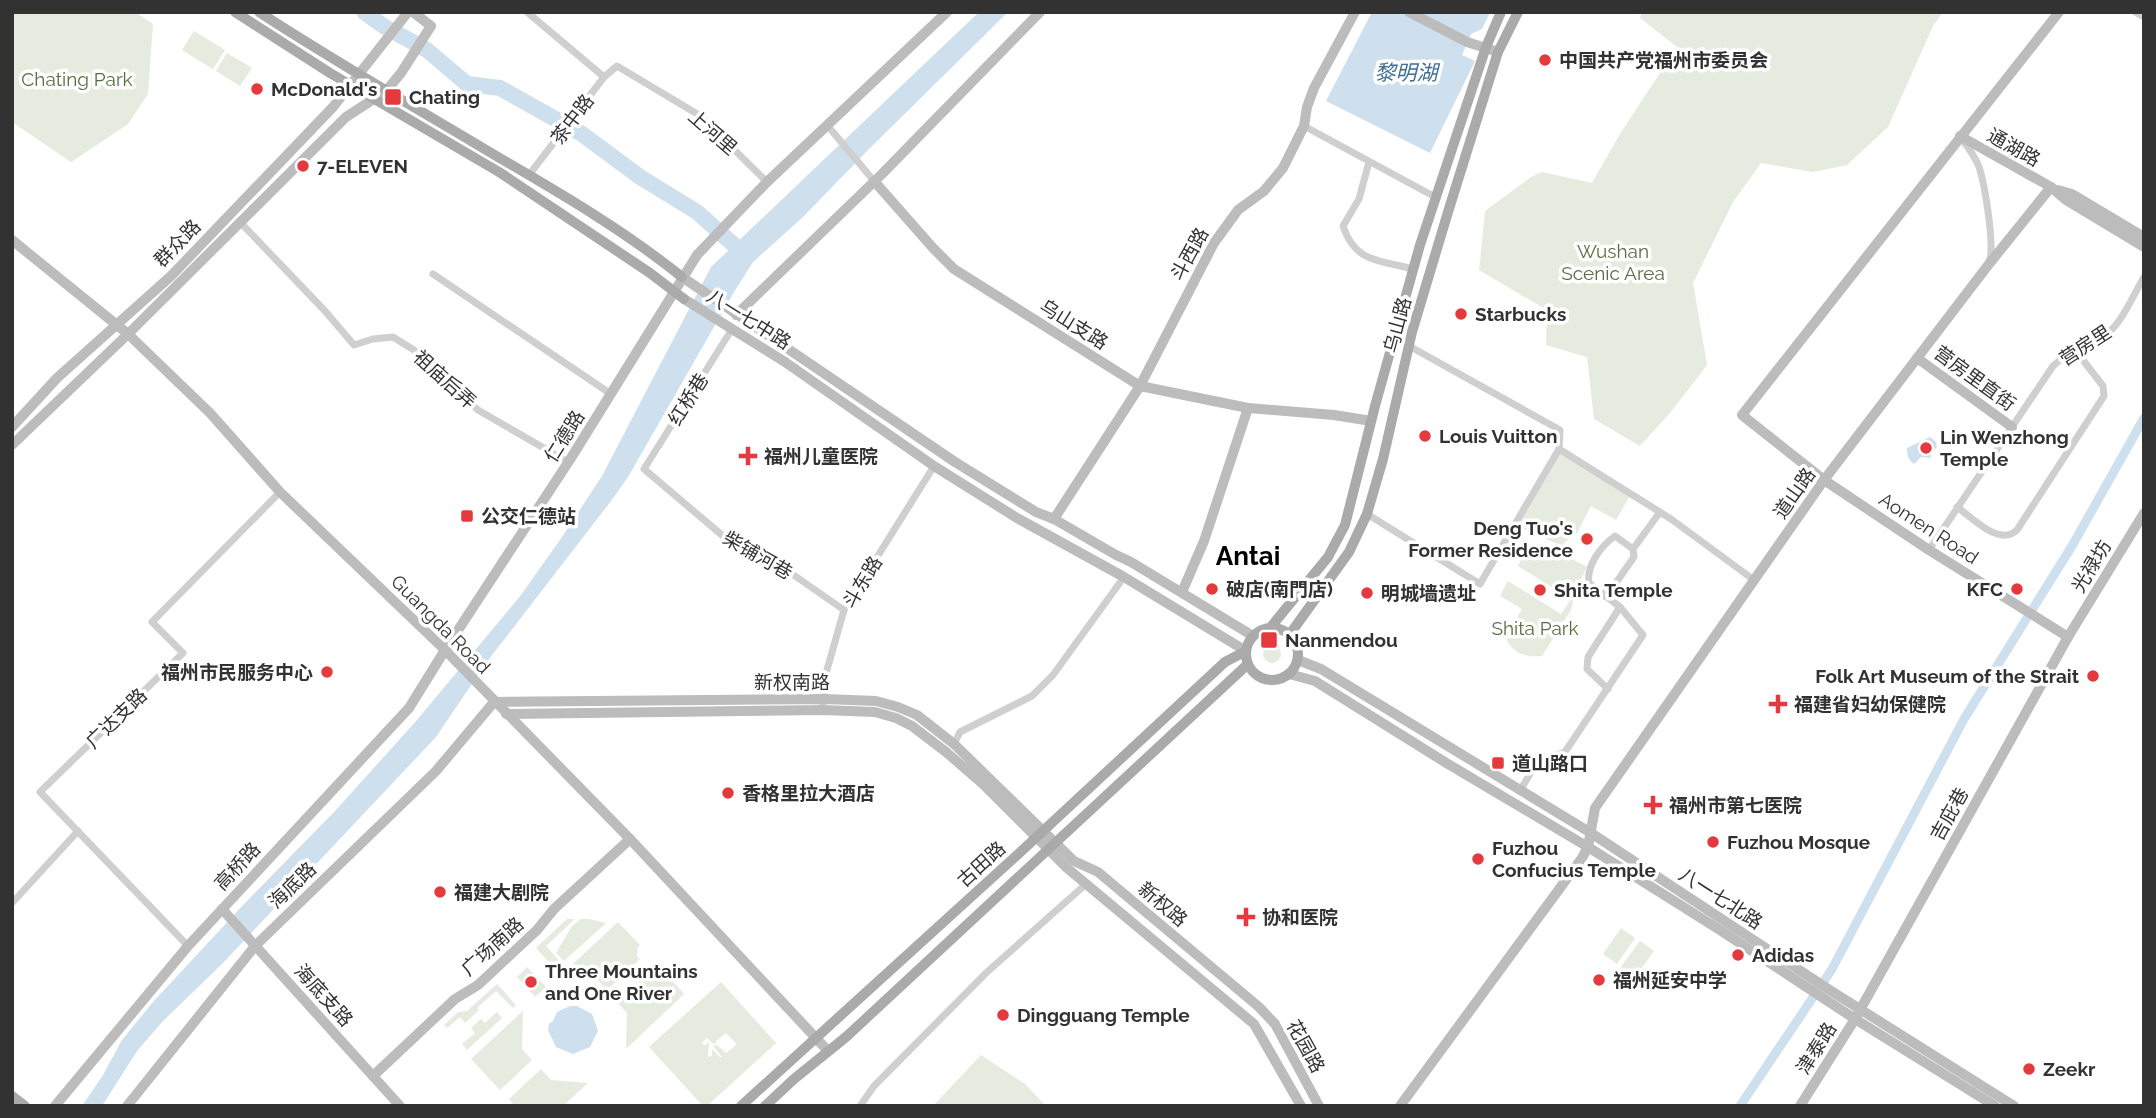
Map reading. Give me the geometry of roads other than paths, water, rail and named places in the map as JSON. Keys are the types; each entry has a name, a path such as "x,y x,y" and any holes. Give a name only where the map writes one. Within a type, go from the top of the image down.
{"main road":[{"name":"八一七中路","path":"234,12 351,86 499,172 650,273 684,299"},
{"name":"八一七中路","path":"260,12 360,76 529,175 659,258 685,279"},
{"name":"乌山路","path":"1270,628 1328,557 1345,525 1413,269 1486,47 1501,12"},
{"name":"乌山路","path":"1290,634 1349,552 1367,514 1383,459 1409,346 1448,212 1498,52 1518,12"},
{"path":"1270,628 1290,634 1297,646 1298,660 1289,674 1282,678 1266,680 1252,671 1246,651 1253,636 1270,628"},
{"name":"古田路","path":"741,1106 1040,835 1225,662 1246,651"},
{"name":"古田路","path":"765,1106 1052,847 1248,664"},
{"path":"12,1096 25,1106"}],"street":[{"name":"群众路","path":"13,424 57,379 171,276 333,107 410,12"},
{"path":"12,445 346,117 386,91 413,56 431,26 410,12"},
{"path":"527,12 604,77"},
{"path":"767,182 947,12"},
{"path":"736,315 874,181 1040,12"},
{"name":"斗西路","path":"1054,519 1140,386 1214,243 1238,210 1258,196 1275,179 1291,155 1304,126 1314,89 1355,12"},
{"path":"1409,12 1467,42 1498,52"},
{"path":"1989,264 1991,238 1979,168 1975,157 1960,136 2059,12"},
{"path":"2135,12 2144,17"},
{"name":"茶中路","path":"529,175 604,77 617,66"},
{"name":"上河里","path":"617,66 699,115 767,182"},
{"name":"乌山支路","path":"827,125 933,248 954,268 1140,386 1248,408 1371,421"},
{"path":"1304,126 1437,198"},
{"name":"通湖路","path":"1960,136 2050,187 2066,200 2144,247"},
{"name":"Aomen Road","path":"1960,136 1742,415 1824,480 2068,637"},
{"path":"1369,162 1359,199 1343,226 1347,240 1360,255 1413,269"},
{"name":"仁德路","path":"445,650 568,463 673,292 685,279 710,240 767,182"},
{"name":"通湖路","path":"2050,187 2072,194 2144,237"},
{"name":"道山路","path":"1588,847 1595,808 1824,480 2050,187"},
{"name":"祖庙后弄","path":"240,222 354,345 393,337 414,350 478,410 568,463"},
{"name":"Guangda Road","path":"12,240 128,334 209,413 280,492 445,650 630,839 828,1051"},
{"path":"433,274 611,394"},
{"name":"营房里","path":"1929,550 2053,366 2109,332 2144,277"},
{"name":"八一七中路","path":"685,279 955,462 1036,512 1054,519 1253,636"},
{"name":"八一七中路","path":"684,299 785,362 934,466 1017,518 1246,651"},
{"name":"红桥巷","path":"644,469 732,328"},
{"path":"1367,514 1480,584 1559,449 1560,430 1409,346"},
{"path":"1957,507 1996,534 2010,536 2017,530 2104,396 2103,386 2076,351"},
{"name":"营房里直街","path":"1917,358 2012,427"},
{"path":"1182,593 1205,541 1248,408"},
{"path":"1559,449 1660,512 1755,580"},
{"name":"斗东路","path":"823,705 825,677 844,610 934,466"},
{"name":"柴铺河巷","path":"644,469 723,537 785,569 844,610"},
{"name":"广达支路","path":"188,946 40,792 183,653 152,622 280,492"},
{"path":"1606,597 1634,558 1633,549 1660,512"},
{"name":"光禄坊","path":"2068,637 2144,513"},
{"path":"1520,791 1537,762 1565,752 1643,635 1620,607 1589,583 1587,574 1608,541 1615,536 1633,549"},
{"path":"954,744 960,732 1032,696 1053,675 1124,578"},
{"path":"1608,689 1587,670 1588,657 1620,607"},
{"name":"吉庇巷","path":"1860,1009 2068,637"},
{"name":"高桥路","path":"55,1106 188,946 409,708 445,650"},
{"name":"八一七北路","path":"1298,660 1321,669 1591,832 1803,979 1839,1002 1860,1009 2014,1106"},
{"path":"1289,674 1315,681 1803,979"},
{"name":"新权南路","path":"506,714 823,705 876,701 917,715 954,744 1040,835"},
{"name":"新权南路","path":"494,702 823,705 875,712 912,726 1040,835"},
{"name":"海底路","path":"127,1106 255,946 436,771 494,702"},
{"path":"12,903 78,831"},
{"name":"新权路","path":"1040,835 1086,884 1247,1016"},
{"name":"广场南路","path":"373,1076 455,999 478,985 527,939 554,909 630,839"},
{"name":"新权路","path":"1052,847 1098,872 1259,1007"},
{"path":"1400,1106 1588,847"},
{"path":"860,1106 874,1086 986,973 1086,884"},
{"name":"海底支路","path":"222,909 400,1106"},
{"name":"八一七北路","path":"1839,1002 1855,1019 1995,1106"},
{"name":"花园路","path":"1259,1007 1275,1024 1319,1106"},
{"name":"津泰路","path":"1800,1106 1860,1009"},
{"name":"花园路","path":"1247,1016 1263,1036 1301,1106"}],"water":[{"path":"979,12 1008,12 803,217 753,262 628,477 486,663 436,737 221,965 163,1021 137,1051 102,1106 82,1106 122,1040 153,1002 335,811 417,720 521,595 602,476 711,267"},
{"name":"黎明湖","path":"1372,12 1490,12 1482,29 1471,34 1462,55 1475,61 1430,153 1326,101"},
{"path":"1930,437 1937,447 1931,453 1931,458 1921,457 1914,464 1908,457 1907,448"},
{"path":"577,1006 592,1014 598,1031 590,1047 573,1054 556,1047 548,1030 557,1012"}],"waterway":[{"path":"364,12 427,50 467,84 500,88 582,134 640,177 697,212 744,254"},
{"path":"1740,1106 1832,969 1964,719 2072,546 2144,418"}],"place":[{"name":"中国共产党福州市委员会","path":"1545,60"},
{"name":"McDonald's","path":"257,89"},
{"name":"Chating","path":"393,97"},
{"name":"7-ELEVEN","path":"303,166"},
{"name":"Starbucks","path":"1461,314"},
{"name":"Louis Vuitton","path":"1425,436"},
{"name":"Lin Wenzhong Temple","path":"1926,448"},
{"name":"福州儿童医院","path":"748,456"},
{"name":"公交仁德站","path":"467,516"},
{"name":"Deng Tuo's Former Residence","path":"1587,539"},
{"name":"破店(南門店)","path":"1212,589"},
{"name":"KFC","path":"2017,589"},
{"name":"Shita Temple","path":"1540,590"},
{"name":"明城墙遗址","path":"1367,593"},
{"name":"Nanmendou","path":"1269,640"},
{"name":"福州市民服务中心","path":"327,672"},
{"name":"Folk Art Museum of the Strait","path":"2093,676"},
{"name":"福建省妇幼保健院","path":"1778,704"},
{"name":"道山路口","path":"1498,763"},
{"name":"香格里拉大酒店","path":"728,793"},
{"name":"福州市第七医院","path":"1653,805"},
{"name":"Fuzhou Mosque","path":"1713,842"},
{"name":"Fuzhou Confucius Temple","path":"1478,859"},
{"name":"福建大剧院","path":"440,892"},
{"name":"协和医院","path":"1246,917"},
{"name":"Adidas","path":"1738,955"},
{"name":"福州延安中学","path":"1599,980"},
{"name":"Three Mountains and One River","path":"531,982"},
{"name":"Dingguang Temple","path":"1003,1015"},
{"name":"Zeekr","path":"2029,1069"}],"district":[{"name":"Antai","path":"1248,556"}],"park label":[{"name":"Chating Park","path":"77,79"},
{"name":"Wushan Scenic Area","path":"1613,262"},
{"name":"Shita Park","path":"1535,628"}]}
